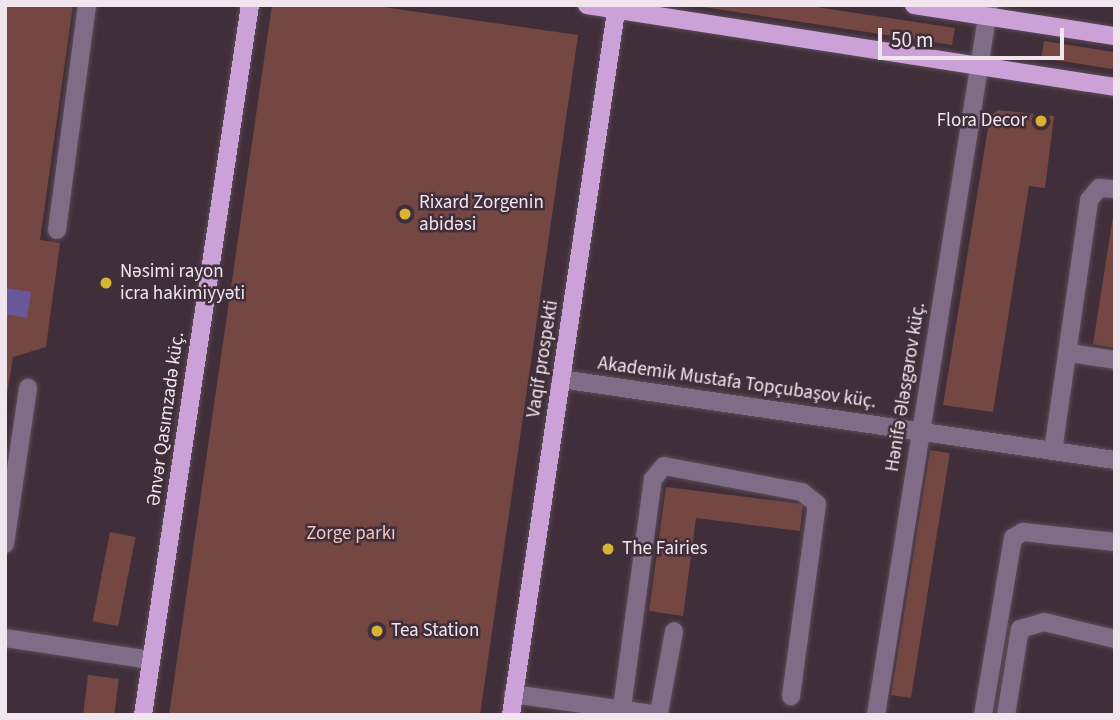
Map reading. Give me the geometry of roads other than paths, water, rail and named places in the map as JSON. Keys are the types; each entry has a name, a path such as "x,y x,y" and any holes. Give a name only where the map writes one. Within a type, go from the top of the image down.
{"main road":[{"name":"Ənvər Qasımzadə küç.","path":"143,715 250,5"},
{"path":"587,5 1115,88"},
{"path":"914,5 988,11 1115,36"},
{"name":"Vaqif prospekti","path":"510,715 616,8"}],"street":[{"path":"57,230 87,5"},
{"name":"Hənifə Ələsgərov küç.","path":"876,715 988,11"},
{"path":"1053,450 1070,353 1089,200 1099,188 1115,188"},
{"path":"1070,353 1115,360"},
{"name":"Akademik Mustafa Topçubaşov küç.","path":"561,379 1115,460"},
{"path":"5,544 27,388"},
{"path":"621,712 653,479 664,466 803,492 817,504 791,696"},
{"path":"986,714 1013,538 1023,532 1115,542"},
{"path":"1006,715 1020,629 1044,622 1115,639"},
{"path":"513,695 621,712 658,714 674,631"},
{"path":"5,638 151,660"}],"place":[{"name":"Flora Decor","path":"1041,121"},
{"name":"Rixard Zorgenin abidəsi","path":"405,214"},
{"name":"Nəsimi rayon icra hakimiyyəti","path":"106,283"},
{"name":"The Fairies","path":"608,549"},
{"name":"Tea Station","path":"377,631"}],"park label":[{"name":"Zorge parkı","path":"351,534"}]}
